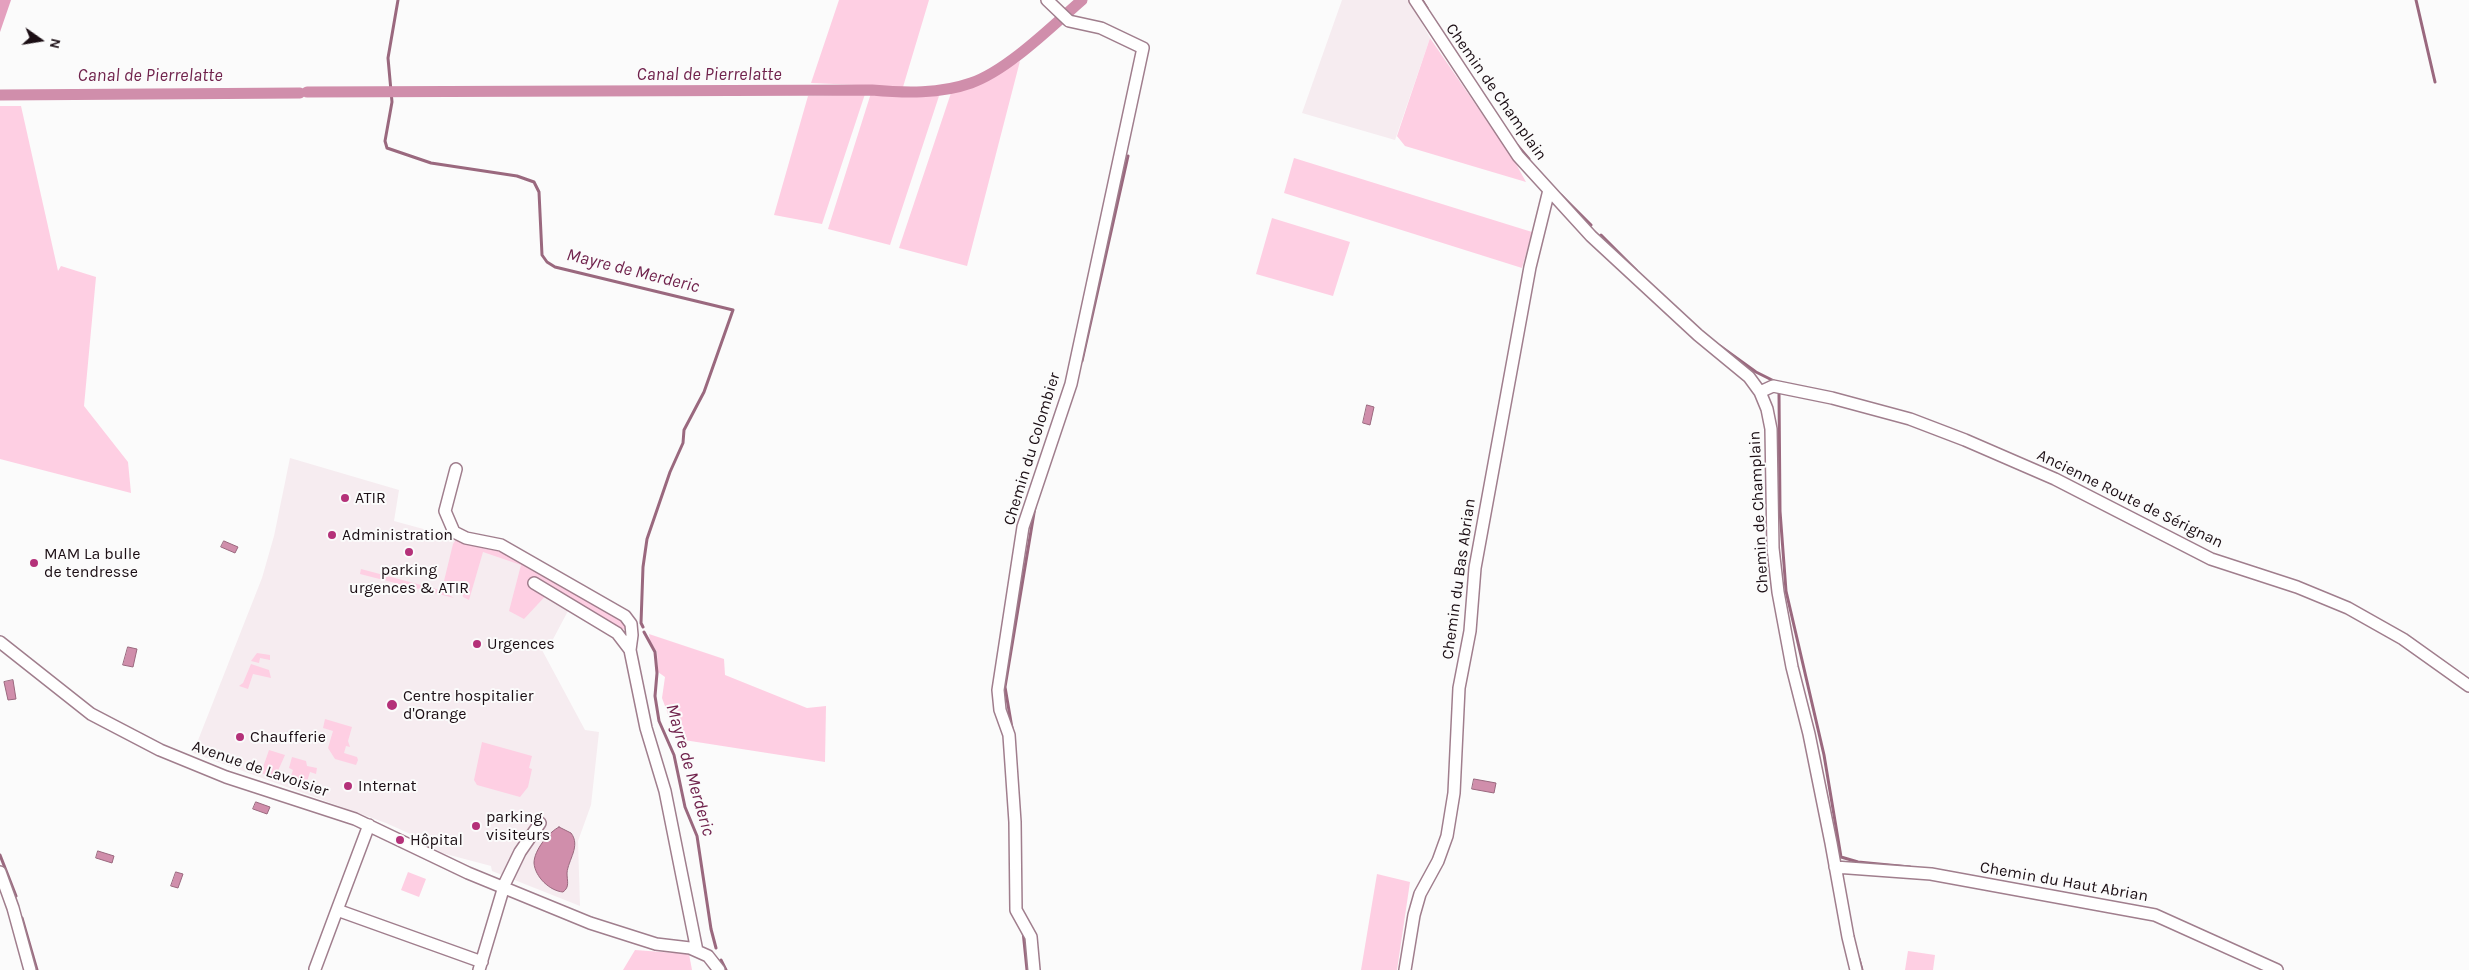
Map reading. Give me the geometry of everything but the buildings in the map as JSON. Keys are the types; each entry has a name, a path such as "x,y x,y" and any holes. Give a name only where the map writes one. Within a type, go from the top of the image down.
{"street":[{"name":"Chemin de Champlain","path":"1415,0 1518,156 1591,236 1698,335 1749,377 1760,392 1772,429 1773,548 1778,592 1792,667 1809,734 1856,970"},
{"name":"Chemin du Colombier","path":"1034,970 1031,936 1016,910 1015,822 1009,735 1000,710 998,690 1023,527 1071,384 1143,48 1055,7"},
{"name":"Chemin du Bas Abrian","path":"1405,970 1414,915 1420,894 1438,861 1447,836 1454,793 1459,688 1470,631 1476,568 1531,261 1549,190"},
{"name":"Ancienne Route de Sérignan","path":"1760,392 1773,386 1832,398 1910,419 1965,440 2055,479 2211,559 2297,587 2348,608 2403,639 2469,686"},
{"path":"456,469 445,511 454,532 466,538 501,545 625,616 631,624 630,650 646,728 665,791 698,951"},
{"path":"534,583 617,633 630,650"},
{"name":"Avenue de Lavoisier","path":"0,642 91,714 125,733 226,777 324,808 370,826 503,888 590,923 656,944 690,948 698,951 708,956 719,970"},
{"path":"337,910 481,966 503,888 520,852 540,823"},
{"path":"316,969 370,826"},
{"name":"Chemin du Haut Abrian","path":"1835,867 1931,874 2155,915 2277,970"},
{"path":"0,872 13,908 30,970"}],"shaded area":[{"path":"0,0 11,0 0,32"},
{"path":"839,0 929,0 903,87 811,83"},
{"path":"1342,0 1409,0 1430,38 1395,140 1302,113"},
{"path":"1430,38 1515,162 1526,182 1405,146 1397,136"},
{"path":"1020,61 967,266 899,248 951,93 975,86"},
{"path":"872,90 939,96 890,245 828,229"},
{"path":"865,94 822,224 774,215 808,96"},
{"path":"0,106 21,106 58,271 61,266 96,277 84,406 128,462 131,493 0,459"},
{"path":"1294,158 1532,232 1522,268 1284,193"},
{"path":"1272,218 1350,242 1333,296 1256,274"},
{"path":"1367,405 1374,407 1370,425 1363,423"},
{"name":"Centre hospitalier d'Orange","path":"290,458 399,490 394,521 497,549 524,563 569,609 550,645 542,642 542,650 585,730 599,732 591,805 578,841 580,906 492,871 491,866 442,853 417,837 386,823 193,753 262,578 274,536"},
{"path":"458,537 500,546 628,624 627,631 551,590 524,619 509,611 521,565 483,552 469,600 463,597 462,587 444,581 453,544"},
{"path":"224,541 238,547 235,553 221,547"},
{"path":"361,569 440,590 454,598 360,574"},
{"path":"649,634 724,659 725,675 807,708 826,706 825,762 684,740 676,736 662,698 665,677 658,672 657,652 650,641"},
{"path":"128,647 137,649 133,667 123,665"},
{"path":"257,653 270,655 270,660 260,658 259,663 251,661"},
{"path":"251,664 269,670 271,678 253,674 248,689 239,686 243,683"},
{"path":"13,680 16,699 8,700 4,682"},
{"path":"325,719 352,727 348,741 350,747 346,746 344,753 357,757 356,765 335,759 328,748 333,731 323,728"},
{"path":"482,742 532,756 529,768 532,769 528,787 520,797 477,785 474,780"},
{"path":"269,750 285,755 277,773 291,776 293,770 289,768 292,757 306,761 307,766 317,768 316,774 310,772 305,788 261,773"},
{"path":"1474,779 1496,783 1494,793 1472,789"},
{"path":"256,802 270,807 267,814 253,809"},
{"path":"559,827 571,833 575,843 567,873 567,886 563,892 548,886 540,878 534,863 536,853 543,842"},
{"path":"98,851 114,856 112,863 96,858"},
{"path":"176,872 183,874 178,888 171,886"},
{"path":"408,872 426,879 419,897 401,890"},
{"path":"1377,874 1410,882 1397,970 1361,970"},
{"path":"635,950 689,954 692,970 623,970"},
{"path":"1908,951 1935,955 1933,970 1905,970"}],"waterway":[{"name":"Mayre de Merderic","path":"398,0 388,58 392,102 385,141 387,148 431,163 517,176 534,182 539,192 542,255 547,262 555,267 733,310 704,392 684,430 683,443 670,472 647,539 643,567 641,623 643,627"},
{"name":"Canal de Pierrelatte","path":"307,92 935,91 971,83 1000,68 1029,46 1082,0"},
{"path":"1422,0 1427,8"},
{"path":"2416,0 2435,82"},
{"name":"Canal de Pierrelatte","path":"0,95 300,93"},
{"path":"1517,145 1529,159"},
{"path":"1082,361 1128,156"},
{"path":"1561,195 1591,225"},
{"path":"1601,235 1636,270"},
{"path":"1720,346 1756,372 1776,382"},
{"path":"1779,394 1780,511 1786,591 1824,755 1841,857 1858,862 1910,867"},
{"path":"1012,728 1005,687 1035,507"},
{"name":"Mayre de Merderic","path":"644,632 655,652 657,673 655,696 659,721 674,755 685,807 697,836 711,929 716,948"},
{"path":"0,855 16,896"},
{"path":"22,918 37,970"},
{"path":"1023,931 1027,970"},
{"path":"1859,959 1862,970"},
{"name":"Mayre de Merderic","path":"721,960 726,970"}],"place":[{"name":"ATIR","path":"345,498"},
{"name":"Administration","path":"332,535"},
{"name":"parking urgences & ATIR","path":"409,552"},
{"name":"MAM La bulle de tendresse","path":"34,563"},
{"name":"Urgences","path":"477,644"},
{"name":"Centre hospitalier d'Orange","path":"392,705"},
{"name":"Chaufferie","path":"240,737"},
{"name":"Internat","path":"348,786"},
{"name":"parking visiteurs","path":"476,826"},
{"name":"Hôpital","path":"400,840"}]}
